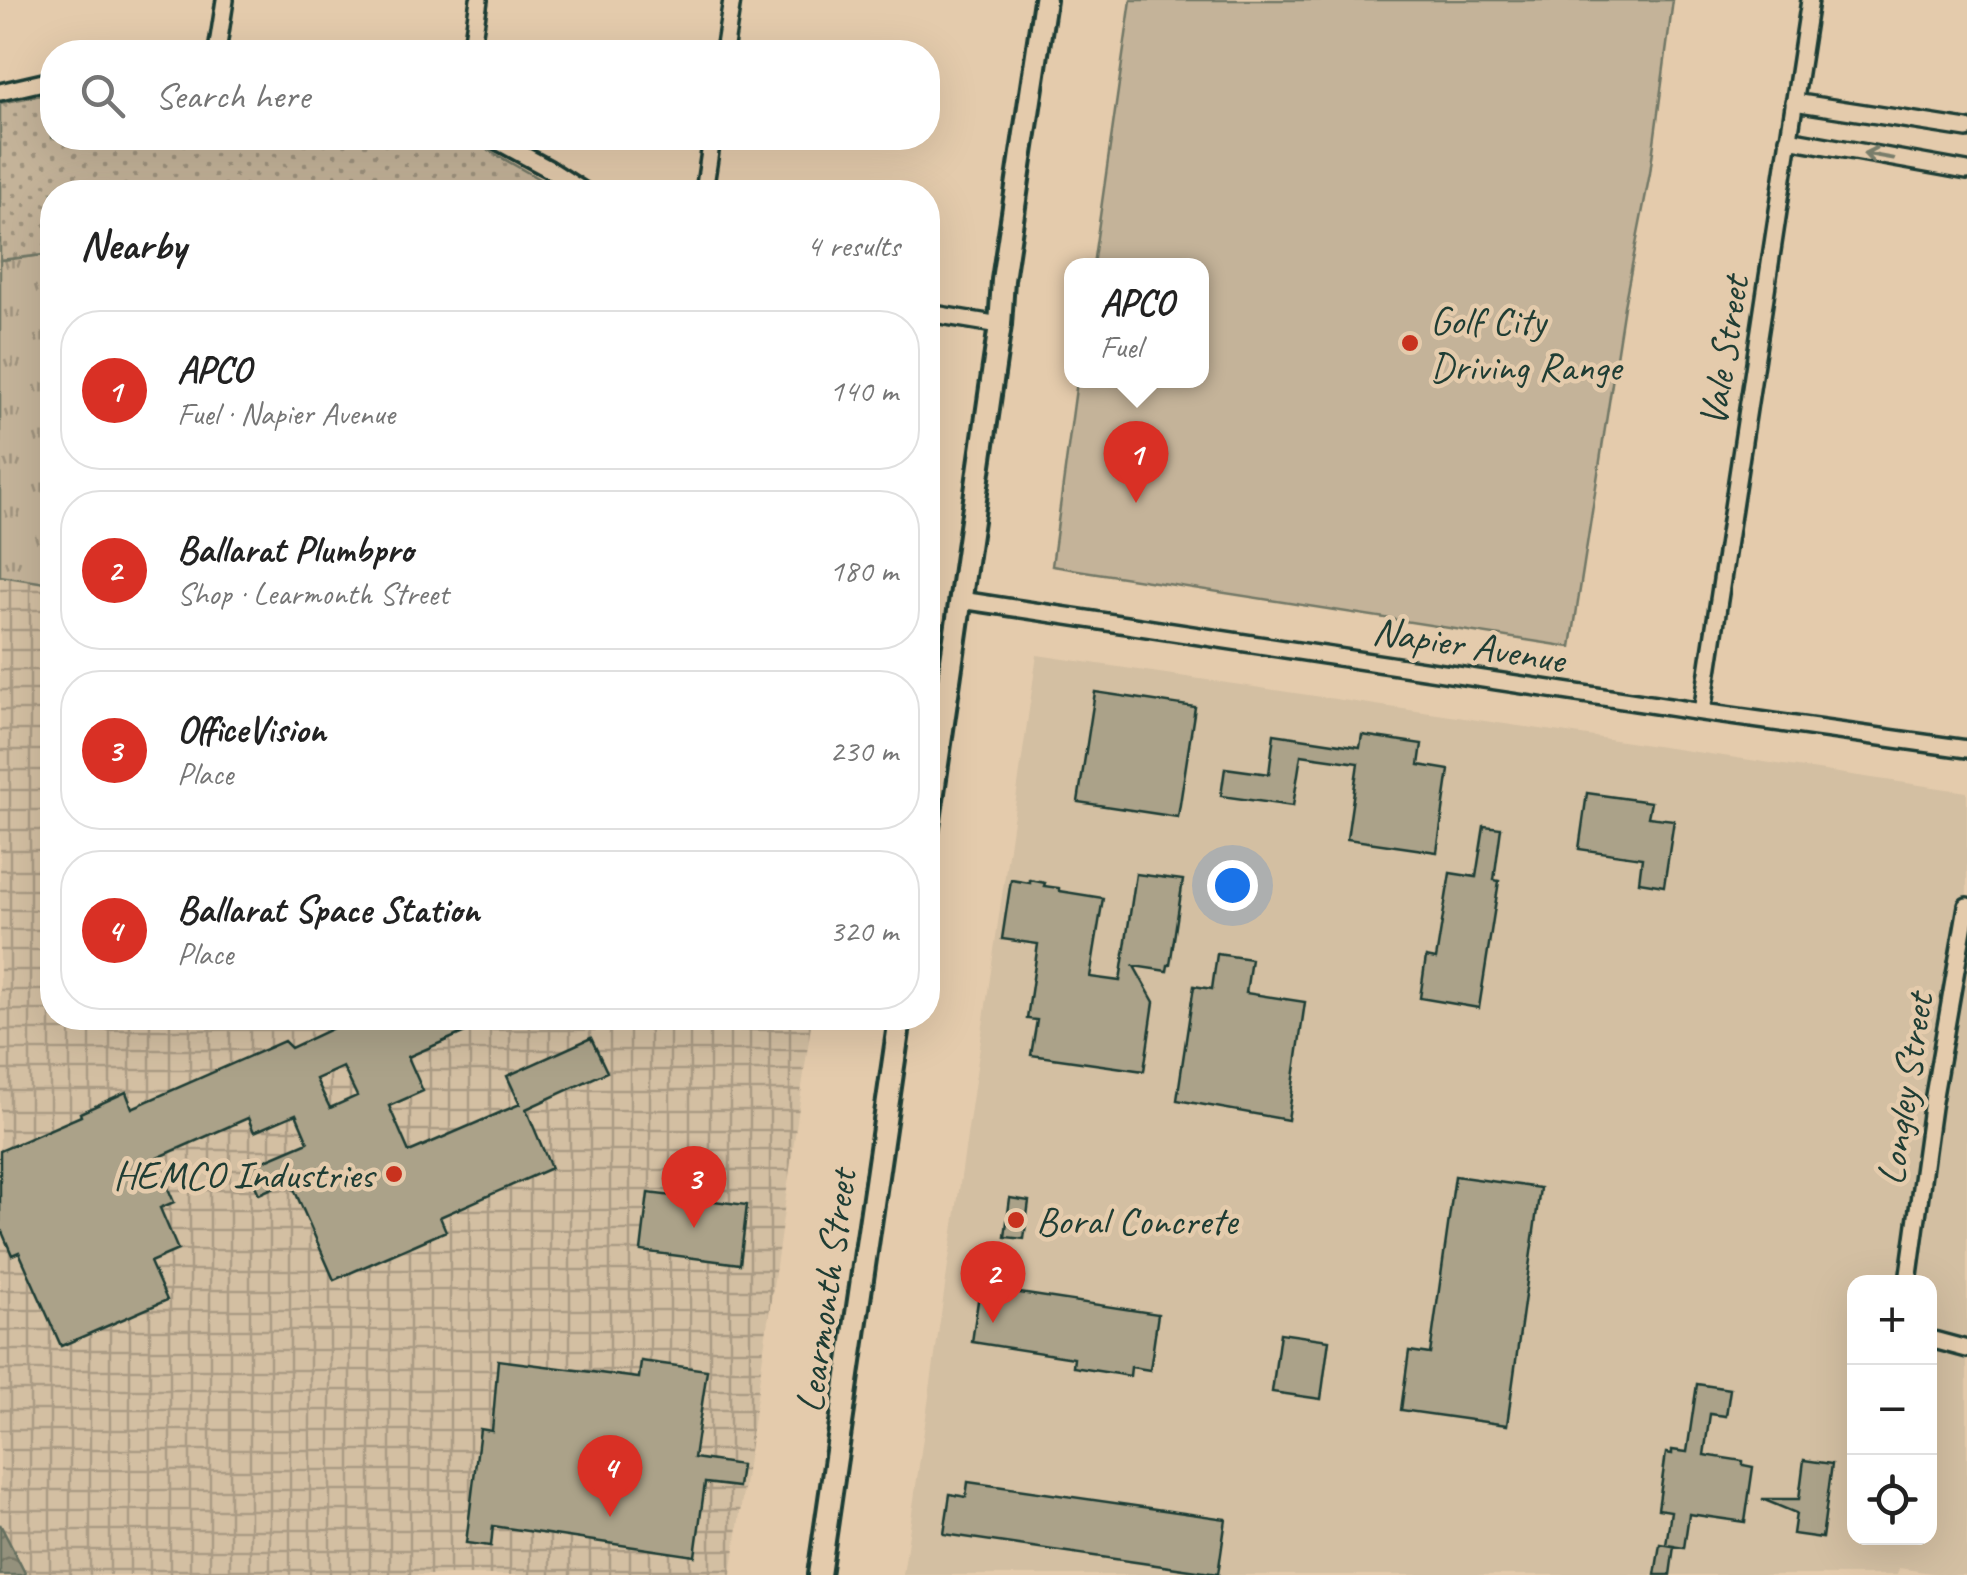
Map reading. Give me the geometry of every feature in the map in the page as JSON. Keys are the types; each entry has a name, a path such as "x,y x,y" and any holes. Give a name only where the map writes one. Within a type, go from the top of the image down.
{"street":[{"path":"219,40 224,0"},
{"path":"473,40 478,0"},
{"path":"726,40 732,0"},
{"path":"940,744 1045,0"},
{"name":"Vale Street","path":"1702,712 1810,0"},
{"path":"0,92 40,83"},
{"path":"1794,102 1967,129"},
{"path":"1788,140 1967,171"},
{"path":"514,150 566,180"},
{"path":"706,180 710,150"},
{"path":"940,315 1000,325"},
{"name":"Napier Avenue","path":"961,600 1967,750"},
{"name":"Longley Street","path":"1909,1275 1932,1107 1967,906"},
{"name":"Learmonth Street","path":"819,1575 898,1030"},
{"path":"1937,1341 1967,1349"}],"shaded area":[{"path":"0,576 40,582 40,1030 810,1030 731,1575 0,1575"},
{"path":"1037,655 1967,792 1967,1575 1899,1568 1897,1575 903,1575"}],"green space":[{"name":"Golf City Driving Range","path":"1131,0 1673,0 1650,173 1624,306 1571,647 1052,566 1076,388 1209,388 1209,258 1094,258"},
{"path":"40,95 40,150 488,150 541,180 40,180 40,255 0,260 0,103"},
{"path":"40,255 40,582 0,576 0,260"}],"water":[{"path":"0,1524 26,1575 0,1575"}],"building":[{"path":"1095,692 1195,707 1178,817 1078,802"},
{"path":"1274,734 1360,747 1362,735 1422,744 1419,765 1449,770 1437,852 1347,839 1358,763 1301,755 1293,806 1221,796 1225,768 1269,774"},
{"path":"1587,793 1651,802 1648,817 1674,820 1664,886 1639,882 1642,858 1579,849"},
{"path":"1484,826 1501,828 1494,880 1499,881 1479,1008 1420,998 1426,957 1436,959 1450,873 1476,877"},
{"path":"1136,874 1183,880 1167,971 1134,966 1154,1002 1144,1071 1031,1055 1037,1020 1027,1019 1038,944 1002,939 1011,880 1030,880 1059,891 1103,898 1090,977 1120,981"},
{"path":"1217,954 1251,959 1246,993 1305,1002 1288,1120 1177,1100 1194,986 1212,989"},
{"path":"329,1030 470,1030 408,1057 423,1091 389,1106 409,1152 520,1104 507,1076 591,1038 607,1072 526,1109 551,1168 440,1217 446,1231 334,1280 290,1180 259,1194 247,1168 308,1142 296,1114 254,1132 248,1118 155,1159 174,1202 160,1208 178,1250 150,1262 167,1300 61,1346 19,1252 12,1255 0,1227 0,1151 126,1092 132,1108 284,1041 291,1048","holes":["343,1067 357,1096 330,1108 316,1079"]},
{"path":"1455,1176 1540,1188 1507,1425 1401,1410 1409,1351 1430,1354"},
{"path":"648,1193 747,1205 740,1264 641,1251"},
{"path":"1010,1198 1029,1201 1024,1239 1005,1237"},
{"path":"980,1287 1158,1314 1150,1370 1131,1367 1130,1376 1073,1367 1074,1358 972,1342"},
{"path":"1280,1333 1329,1340 1321,1399 1272,1392"},
{"path":"498,1360 639,1378 641,1361 707,1370 694,1458 741,1465 738,1487 705,1483 695,1556 493,1526 491,1546 466,1543 480,1429 492,1431"},
{"path":"1697,1384 1730,1389 1726,1416 1710,1414 1704,1455 1743,1461 1743,1465 1753,1467 1745,1522 1689,1514 1684,1548 1666,1545 1671,1511 1658,1509 1666,1453 1687,1452"},
{"path":"1804,1460 1832,1464 1822,1538 1793,1534 1796,1513 1762,1499 1799,1499"},
{"path":"968,1482 1226,1519 1218,1574 944,1534 950,1494 966,1497"},
{"path":"1660,1544 1674,1546 1670,1575 1655,1575"}],"place":[{"name":"Golf City Driving Range","path":"1410,343"},
{"name":"APCO","path":"1136,503"},
{"name":"HEMCO Industries","path":"394,1174"},
{"name":"Boral Concrete","path":"1016,1220"},
{"name":"OfficeVision","path":"694,1228"},
{"name":"Ballarat Plumbpro","path":"993,1323"},
{"name":"Ballarat Space Station","path":"610,1517"}]}
